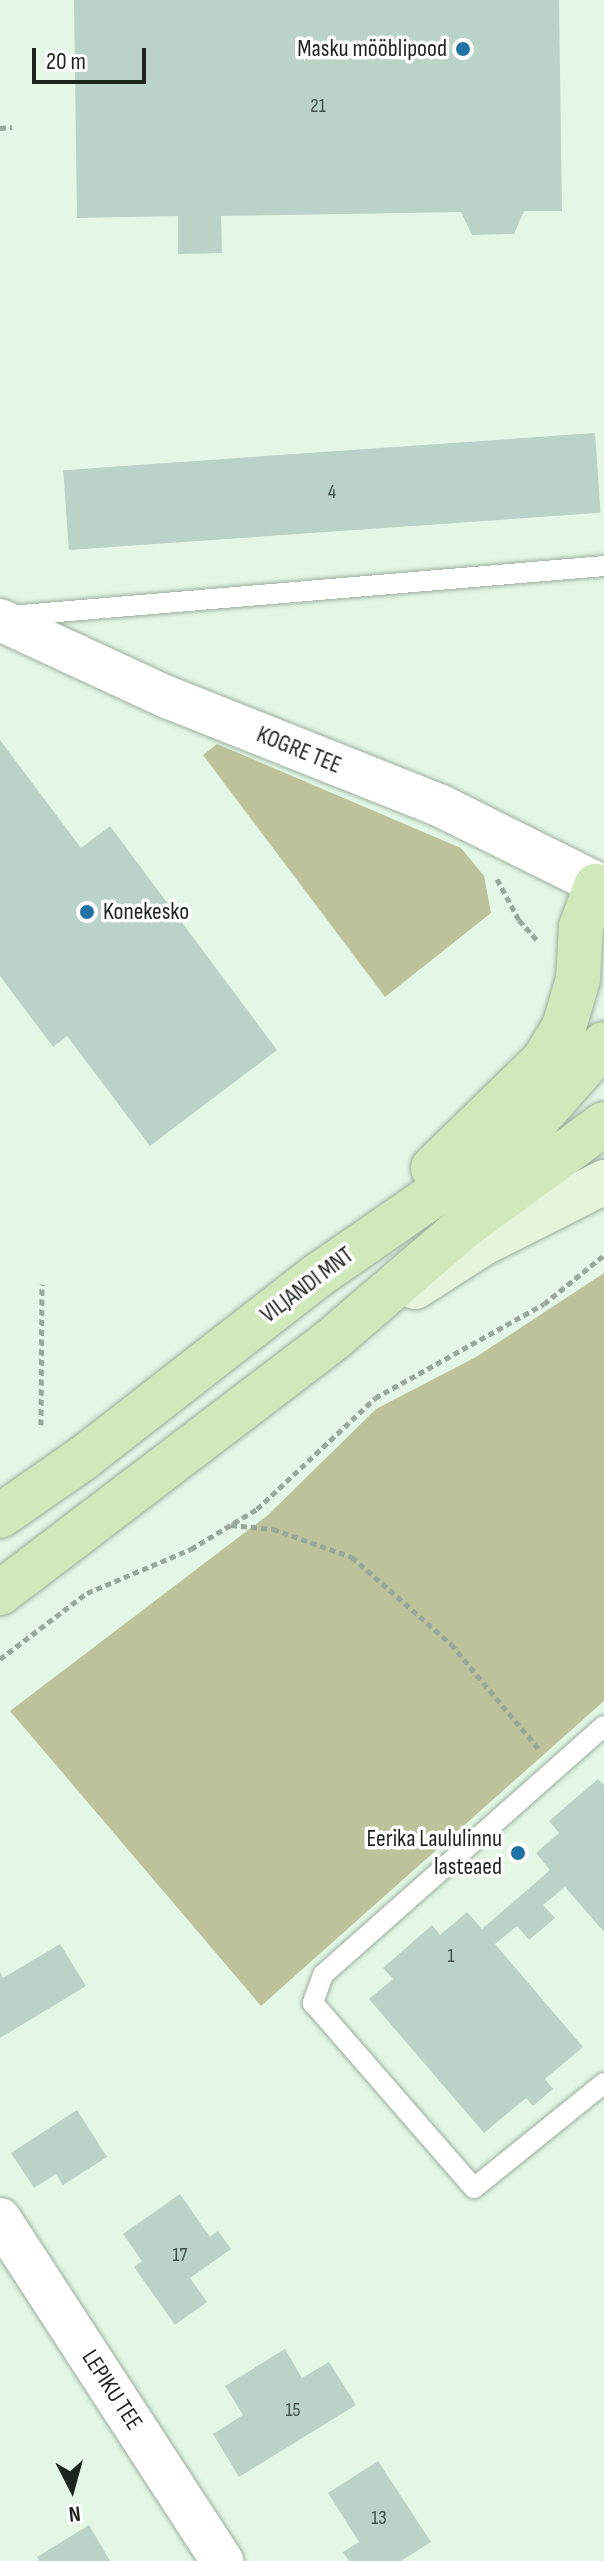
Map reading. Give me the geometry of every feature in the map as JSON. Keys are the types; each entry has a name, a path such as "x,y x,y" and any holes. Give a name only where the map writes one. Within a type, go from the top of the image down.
{"main road":[{"path":"317,1276 544,1060 564,1027 578,979 581,927 601,884"},
{"name":"VILJANDI MNT","path":"0,1516 82,1459 317,1276 528,1130 604,1044"},
{"path":"0,1593 332,1340 462,1228 604,1124"}],"street":[{"name":"KOGRE TEE","path":"0,618 167,697 441,806 601,884"},
{"path":"601,884 599,919 604,930"},
{"path":"332,1340 482,1244 578,1192 604,1182"},
{"name":"LEPIKU TEE","path":"0,2219 222,2561"}],"lane":[{"path":"0,618 604,566"},
{"path":"604,1726 323,1975 313,2003 474,2188 604,2083"}],"path":[{"path":"0,128 12,127"},
{"path":"0,1659 87,1593 191,1549 257,1509 375,1398 544,1304 604,1255"},
{"path":"41,1425 42,1284"},
{"path":"230,1525 273,1529 352,1557 451,1644 555,1769"}],"green space":[{"path":"217,744 461,848 484,876 491,913 385,997 203,755"},
{"path":"604,1273 604,1701 261,2006 10,1711 268,1515 376,1409 476,1357"}],"building":[{"path":"74,0 559,0 562,211 524,211 514,234 472,235 461,212 221,216 222,253 178,254 178,216 77,218"},
{"path":"595,433 601,513 69,550 63,470"},
{"name":"Konekesko","path":"0,740 81,848 110,826 277,1050 150,1146 67,1036 53,1047 0,976"},
{"path":"598,1779 604,1785 604,1932 565,1887 543,1905 555,1918 529,1940 517,1926 495,1944 583,2047 545,2079 553,2089 533,2106 526,2098 484,2133 369,1999 393,1979 383,1968 432,1925 440,1935 467,1912 482,1929 550,1870 536,1853 559,1833 549,1821"},
{"path":"60,1944 86,1986 0,2038 0,1972 3,1978"},
{"path":"77,2110 107,2157 63,2185 56,2174 34,2188 11,2153"},
{"path":"180,2194 210,2237 218,2231 231,2249 190,2278 207,2302 175,2325 134,2267 142,2261 123,2234"},
{"path":"285,2349 302,2378 329,2362 356,2405 239,2477 213,2434 243,2415 225,2386"},
{"path":"378,2461 431,2542 401,2561 349,2561 343,2552 359,2542 328,2493"},
{"path":"89,2525 110,2561 39,2561 37,2557"}],"place":[{"name":"Masku mööblipood","path":"463,49"},
{"name":"Konekesko","path":"87,912"},
{"name":"Eerika Laululinnu lasteaed","path":"518,1853"}]}
